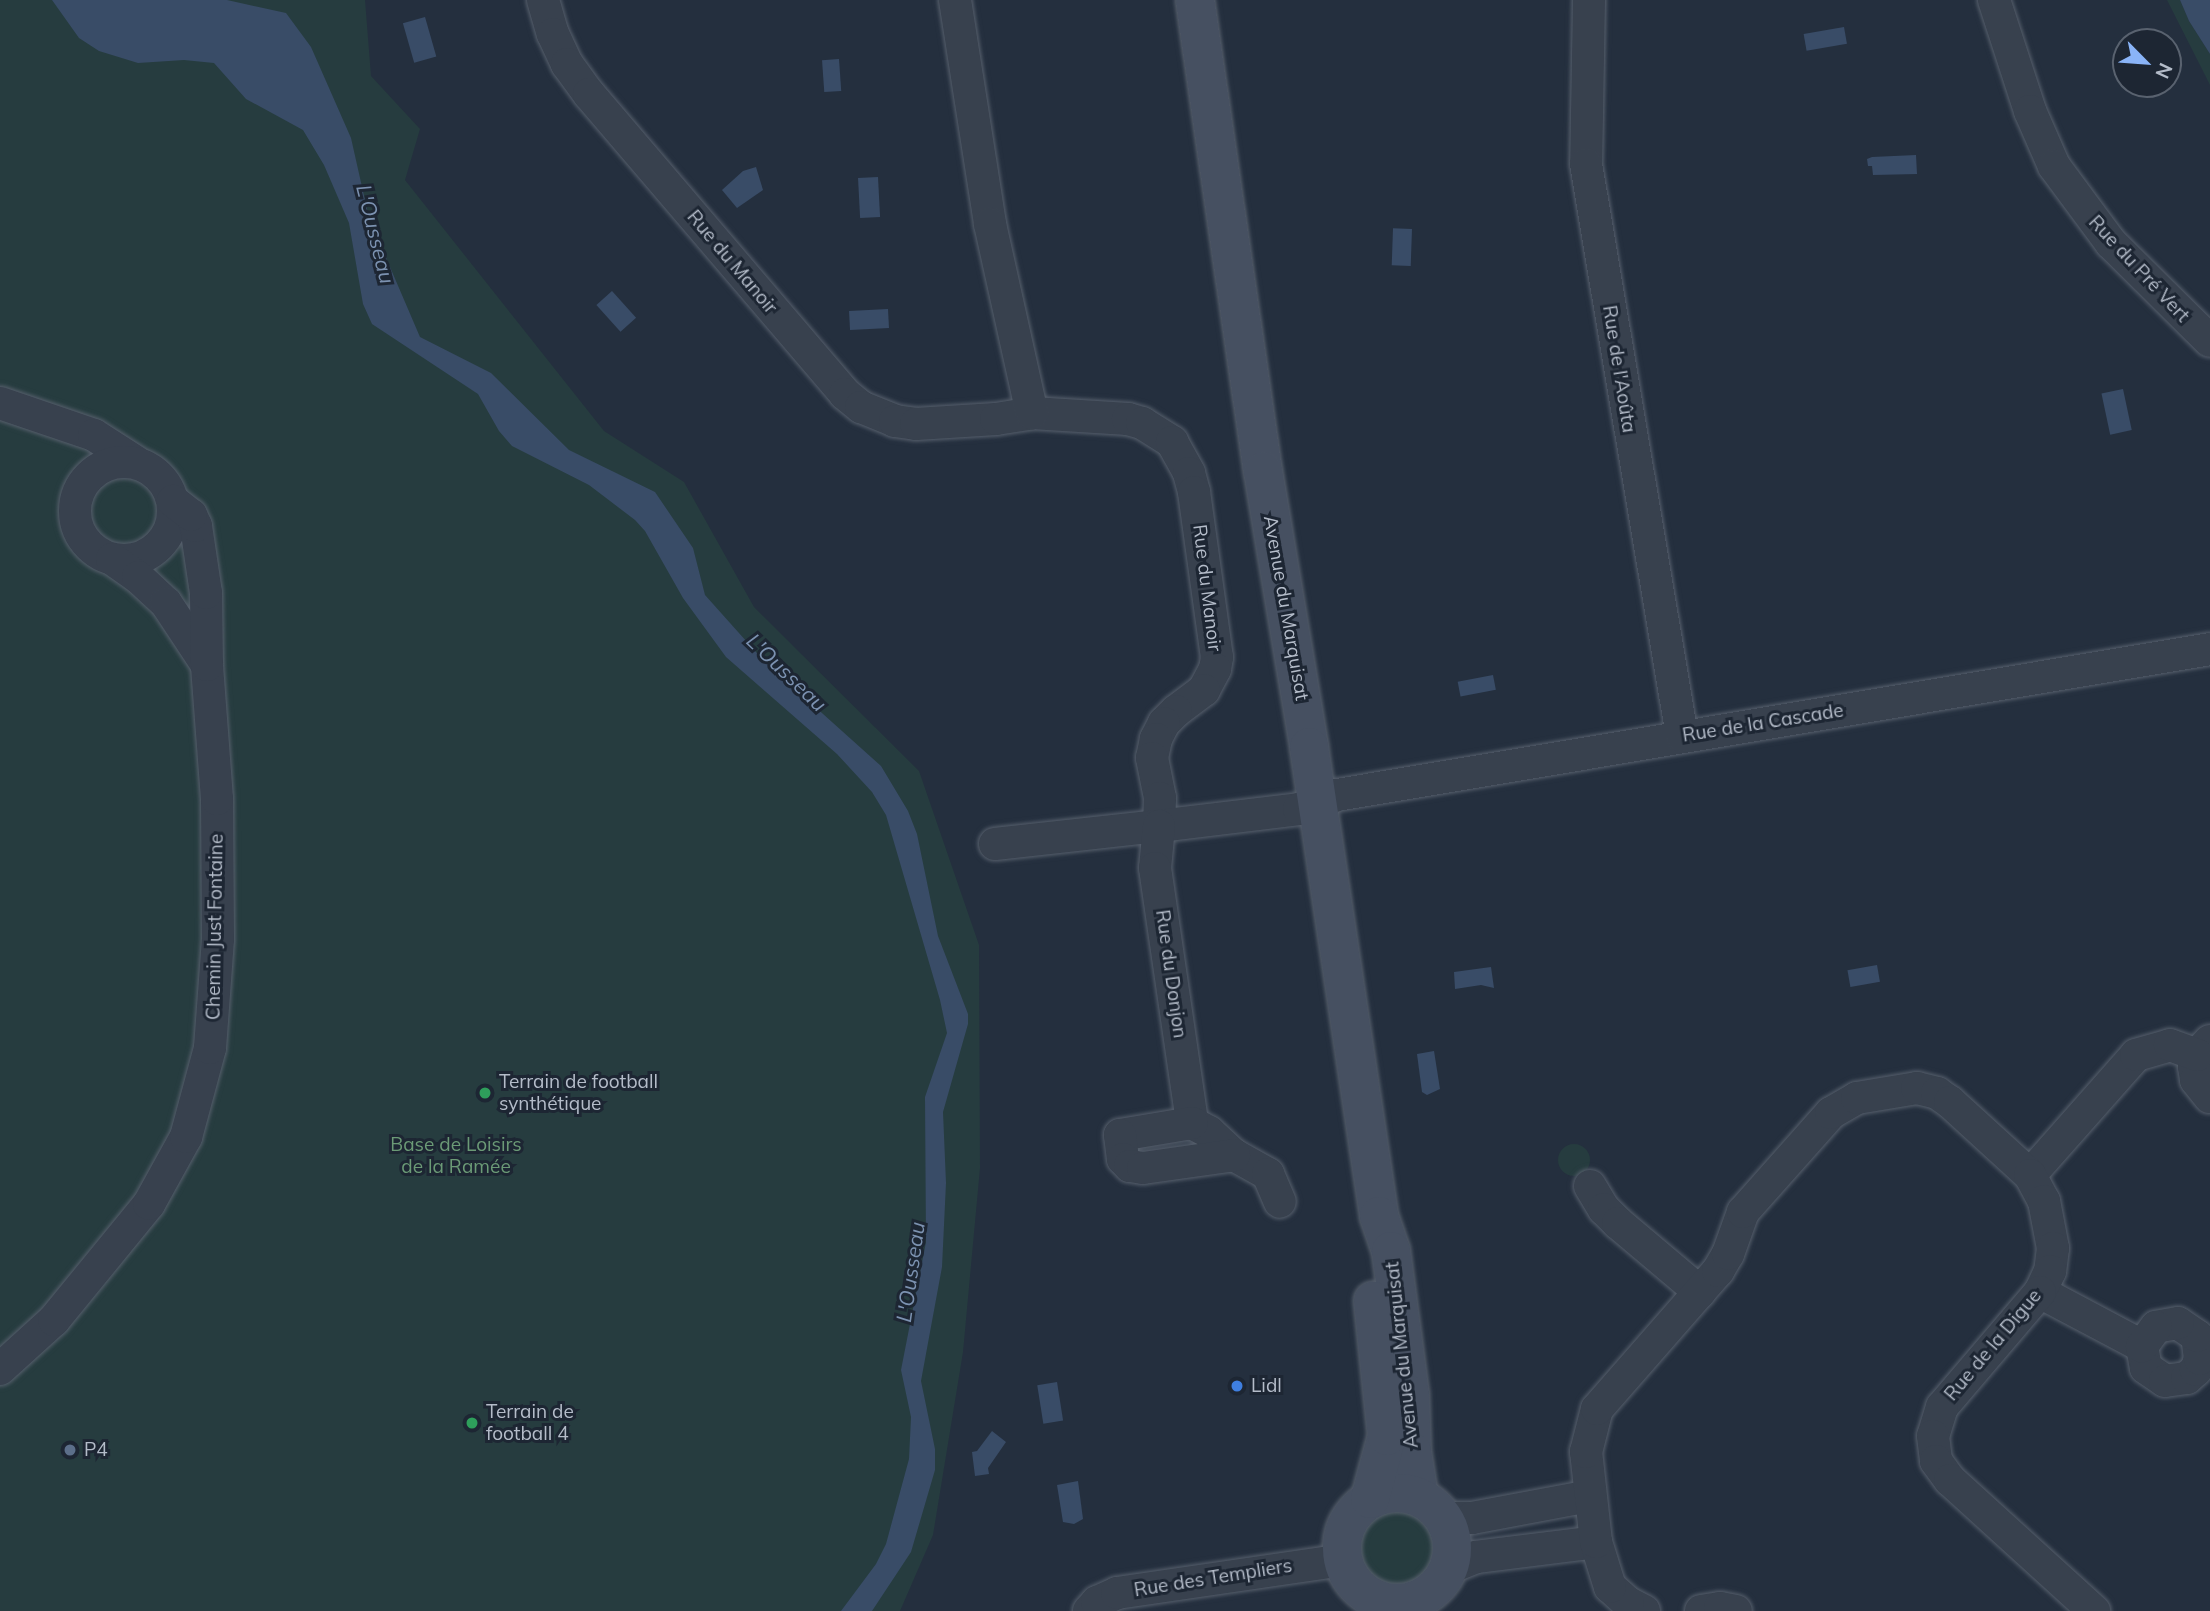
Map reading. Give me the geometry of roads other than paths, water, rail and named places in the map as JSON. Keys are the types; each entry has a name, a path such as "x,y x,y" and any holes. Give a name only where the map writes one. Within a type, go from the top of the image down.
{"main road":[{"name":"Avenue du Marquisat","path":"1195,0 1263,471 1317,801 1379,1216 1391,1251 1431,1507"},
{"name":"Avenue du Marquisat","path":"1370,1499 1387,1436 1371,1287 1379,1216"},
{"path":"1386,1493 1431,1507 1451,1534 1452,1551 1443,1587 1394,1608 1360,1590 1349,1577 1342,1560 1341,1542 1346,1525 1356,1510 1370,1499 1386,1493"}],"street":[{"name":"Rue du Manoir","path":"543,0 552,34 573,74 845,394 877,415 916,424 996,419 1032,413 1142,423 1172,442 1189,473 1217,657 1215,669 1203,690 1176,710 1164,723 1156,739 1152,758 1160,798 1159,826"},
{"path":"955,0 990,224 1032,413"},
{"name":"Rue de l'Aoûta","path":"1589,0 1586,164 1682,736"},
{"name":"Rue du Pré Vert","path":"1994,0 2030,111 2054,166 2111,243 2210,341"},
{"path":"0,402 94,435 160,476 173,501 170,529 153,551 140,558 112,559 92,550 75,520 79,469 76,452 50,420"},
{"path":"78,492 85,480 108,463 136,462"},
{"name":"Chemin Just Fontaine","path":"0,1369 54,1320 149,1204 186,1137 201,1090 216,1006 217,799 207,665 206,593 196,526 191,515 173,501"},
{"name":"Chemin Just Fontaine","path":"112,559 138,577 166,603 207,665"},
{"name":"Rue de la Cascade","path":"1317,801 1348,793 1682,736 2210,649"},
{"path":"995,844 1299,809 1317,801"},
{"name":"Rue du Donjon","path":"1159,826 1156,868 1192,1123"},
{"path":"2030,1175 2137,1055 2170,1045 2204,1048 2194,1067 2196,1080 2210,1097"},
{"name":"Rue de la Digue","path":"1644,1611 1613,1591 1596,1542 1586,1452 1597,1409 1726,1260 1738,1223 1747,1207 1831,1113 1847,1102 1905,1089 1937,1093 2030,1175 2044,1201 2053,1248 2050,1271 2040,1292 1942,1407 1933,1430 1933,1452 1940,1468 1950,1480 2094,1611"},
{"path":"1234,1155 1143,1168 1130,1166 1123,1159 1120,1135 1192,1123 1209,1132 1234,1155 1268,1174 1280,1202"},
{"path":"1590,1186 1604,1209 1618,1223 1700,1292"},
{"path":"2040,1292 2143,1346"},
{"path":"1431,1507 1472,1518 1589,1496"},
{"path":"1443,1587 1476,1557 1596,1542"},
{"name":"Rue des Templiers","path":"1089,1611 1097,1602 1117,1593 1342,1560"},
{"path":"1701,1611 1720,1608 1736,1611"}],"water":[{"path":"52,0 227,0 286,13 311,47 351,138 369,218 420,337 491,373 569,450 655,492 693,548 705,595 764,661 881,766 908,811 917,834 938,936 968,1014 968,1024 943,1112 946,1183 942,1267 921,1381 935,1449 935,1470 911,1552 872,1611 841,1611 876,1564 886,1544 909,1459 911,1417 901,1370 926,1242 925,1097 947,1033 940,1000 886,815 872,792 837,754 726,657 683,598 645,531 635,520 589,485 512,446 499,431 478,394 372,324 363,304 349,223 324,165 303,130 246,99 214,63 184,60 138,63 99,51 79,38"},
{"path":"2180,0 2210,0 2210,54 2189,21"},
{"path":"425,17 436,56 414,63 403,23"},
{"path":"1844,27 1847,44 1807,51 1804,34"},
{"path":"839,59 841,91 824,92 822,60"},
{"path":"1916,155 1917,174 1873,175 1872,166 1868,166 1867,159 1872,157"},
{"path":"756,167 763,190 737,208 722,190 743,171"},
{"path":"878,177 880,217 860,218 858,178"},
{"path":"1393,228 1412,229 1411,266 1392,265"},
{"path":"612,291 636,318 620,332 596,305"},
{"path":"888,309 889,328 850,330 849,311"},
{"path":"2123,389 2132,430 2110,435 2101,394"},
{"path":"1493,675 1496,690 1461,697 1458,682"},
{"path":"1877,965 1880,982 1850,987 1847,970"},
{"path":"1491,967 1494,988 1481,985 1455,989 1454,972"},
{"path":"1434,1051 1440,1089 1427,1095 1422,1092 1417,1054"},
{"path":"1057,1382 1063,1421 1043,1424 1037,1385"},
{"path":"992,1431 1006,1442 988,1468 989,1474 975,1476 972,1452 977,1451"},
{"path":"1078,1481 1083,1519 1074,1524 1063,1522 1057,1485"}],"place":[{"name":"Terrain de football synthétique","path":"485,1093"},
{"name":"Lidl","path":"1237,1386"},
{"name":"Terrain de football 4","path":"472,1423"},
{"name":"P4","path":"70,1450"}],"water label":[{"name":"L'Ousseau","path":"376,234"},
{"name":"L'Ousseau","path":"787,672"},
{"name":"L'Ousseau","path":"910,1272"}],"park label":[{"name":"Base de Loisirs de la Ramée","path":"456,1156"}]}
